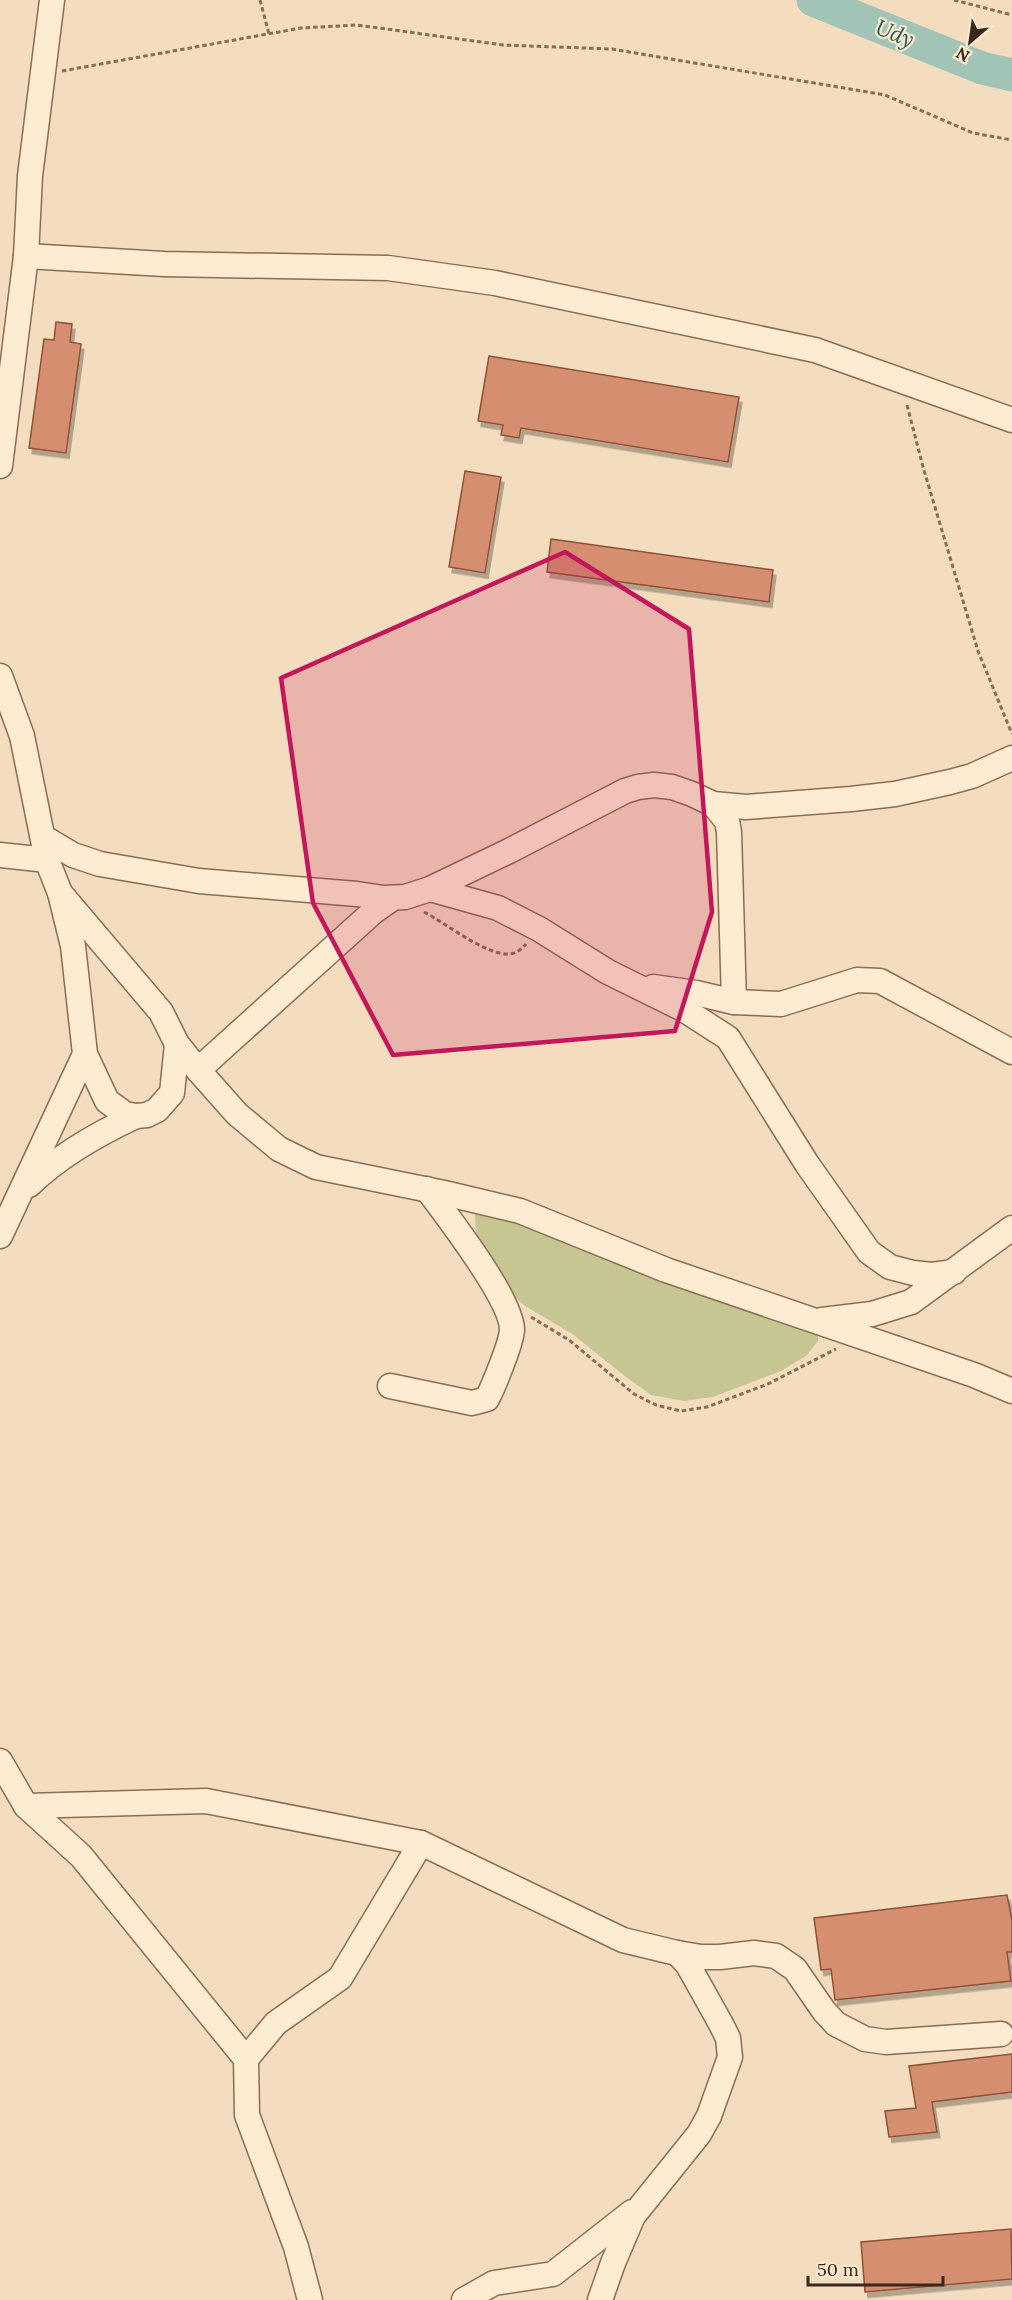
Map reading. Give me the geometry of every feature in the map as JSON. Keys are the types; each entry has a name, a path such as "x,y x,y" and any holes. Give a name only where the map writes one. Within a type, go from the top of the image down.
{"street":[{"path":"0,466 26,256 30,176 51,11"},
{"path":"26,256 164,264 388,268 495,284 815,350 1012,420"},
{"path":"0,676 22,736 45,848 60,893 73,946 85,1054 107,1101 125,1114 136,1116"},
{"path":"713,804 746,807 895,794 972,776 1012,758"},
{"path":"425,899 508,851 625,791 654,785 672,787 713,804 727,821 734,1002"},
{"path":"0,855 45,848 100,864 198,881 393,898 405,897 498,908 539,929 608,972 683,1009 728,1038 807,1164 869,1252 890,1267 913,1273 932,1275 954,1272"},
{"path":"60,893 161,1012 177,1044 198,1070 237,1114 279,1149 316,1167 427,1189 519,1211 666,1270 974,1375 1012,1391"},
{"path":"198,1070 373,912 393,898"},
{"path":"632,984 696,993 734,1002 781,1004 857,980 880,981 1012,1052"},
{"path":"20,1193 43,1171 72,1150 136,1116 158,1110 172,1093 177,1044"},
{"path":"0,1236 85,1054"},
{"path":"390,1386 472,1403 487,1399 496,1382 512,1330 506,1309 470,1246 427,1189"},
{"path":"813,1321 872,1314 911,1302 1012,1228"},
{"path":"0,1761 26,1806 81,1856 246,2059 247,2115 296,2247 310,2300"},
{"path":"26,1806 206,1801 421,1843 623,1940 701,1957 754,1953 776,1956 795,1969 824,2011 836,2024 865,2039 886,2042 1001,2034"},
{"path":"246,2059 276,2024 340,1978 421,1843"},
{"path":"600,2300 612,2263 633,2216 699,2134 709,2116 730,2057 728,2038 721,2024 688,1965 677,1953"},
{"path":"464,2300 494,2283 553,2274 643,2203"}],"path":[{"path":"260,0 269,34"},
{"path":"954,0 1012,15"},
{"path":"43,74 301,28 357,25 503,45 612,49 885,94 973,133 1012,140"},
{"path":"903,380 922,467 978,651 1012,735"},
{"path":"425,899 482,946 507,955 517,952 539,929"},
{"path":"506,1309 527,1314 569,1340 634,1394 656,1405 681,1411 707,1407 768,1384 859,1336"}],"highlighted area":[{"path":"565,552 689,629 712,912 675,1031 393,1055 313,903 281,678"}],"green space":[{"path":"485,1204 818,1329 818,1341 806,1356 781,1371 713,1397 684,1401 651,1395 571,1333 525,1306 508,1291 476,1236 475,1212"}],"building":[{"path":"56,322 72,324 70,342 81,344 66,453 29,448 44,339 54,340"},
{"path":"489,356 739,397 728,462 521,428 519,438 501,435 503,425 478,421"},
{"path":"465,471 501,477 485,573 449,567"},
{"path":"551,539 773,570 769,602 547,572"},
{"path":"1007,1895 1012,1920 1012,1952 1007,1952 1011,1981 835,2000 831,1969 821,1970 814,1918"},
{"path":"1012,2054 1012,2092 932,2102 937,2132 889,2137 885,2111 916,2108 909,2066"},
{"path":"1011,2229 1012,2279 865,2292 861,2242"}],"waterway":[{"name":"Udy","path":"813,0 982,68 1012,75"}]}
